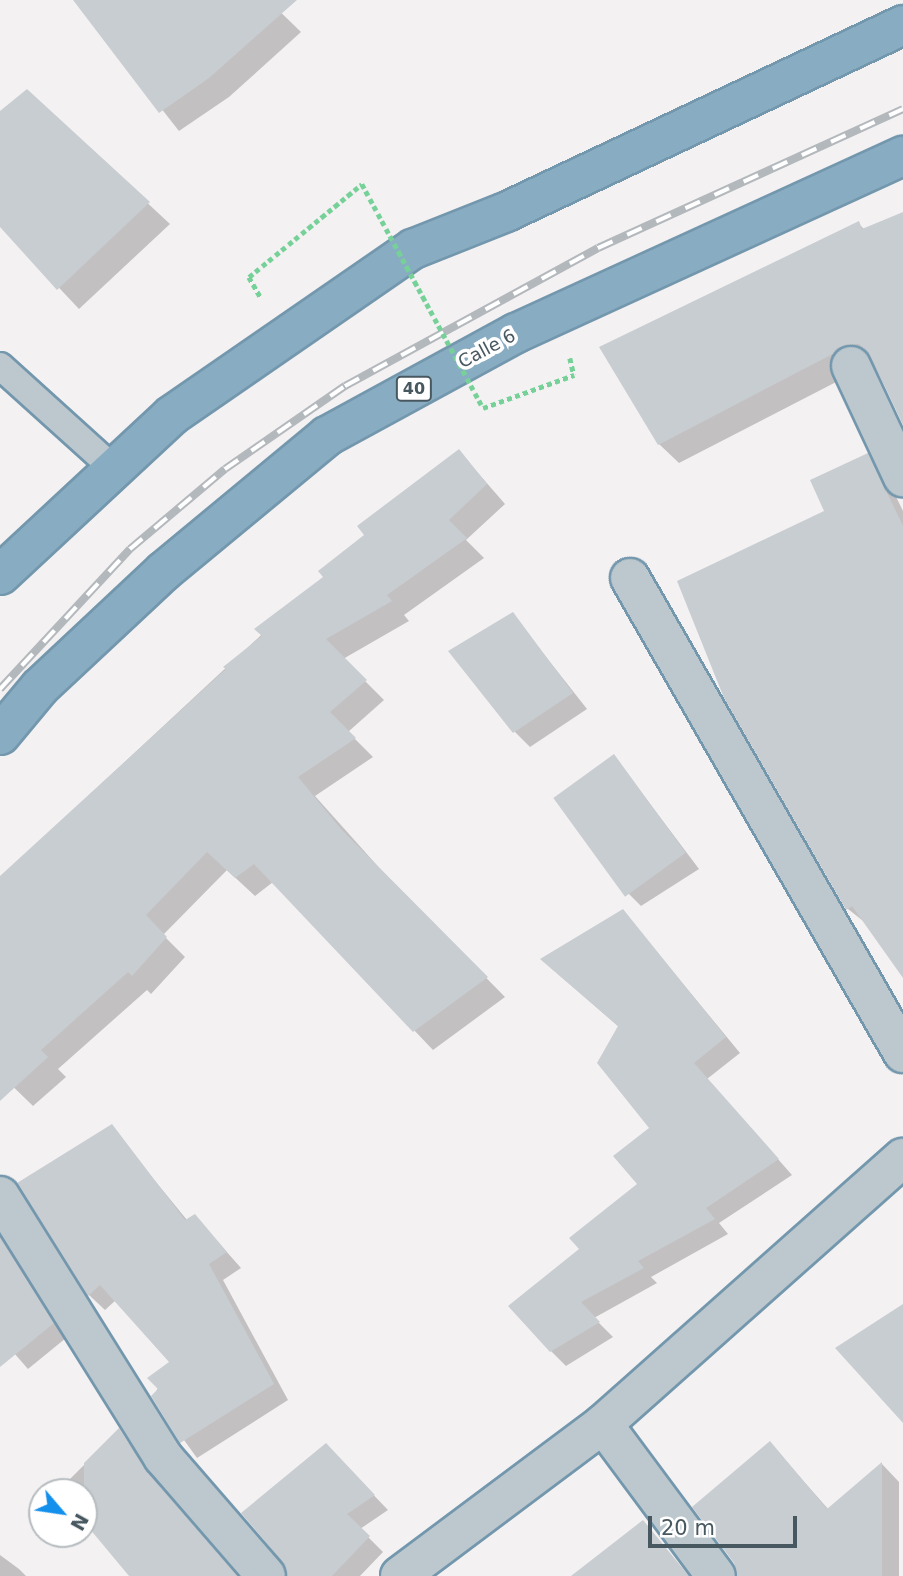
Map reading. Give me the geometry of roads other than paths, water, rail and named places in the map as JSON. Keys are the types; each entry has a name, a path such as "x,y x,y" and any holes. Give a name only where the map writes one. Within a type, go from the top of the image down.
{"highway":[{"path":"0,575 172,415 413,248 506,212 903,25"},
{"name":"Calle 6","path":"0,735 40,687 164,571 327,436 516,333 903,156"}],"street":[{"path":"851,366 903,477"},
{"path":"630,578 903,1053"},
{"path":"400,1576 603,1424 900,1166"},
{"path":"0,1196 163,1457 266,1576"},
{"path":"603,1424 716,1576"}],"lane":[{"path":"0,366 113,468"}],"railway":[{"path":"0,689 130,549 225,469 345,386 598,248 903,109"}]}
